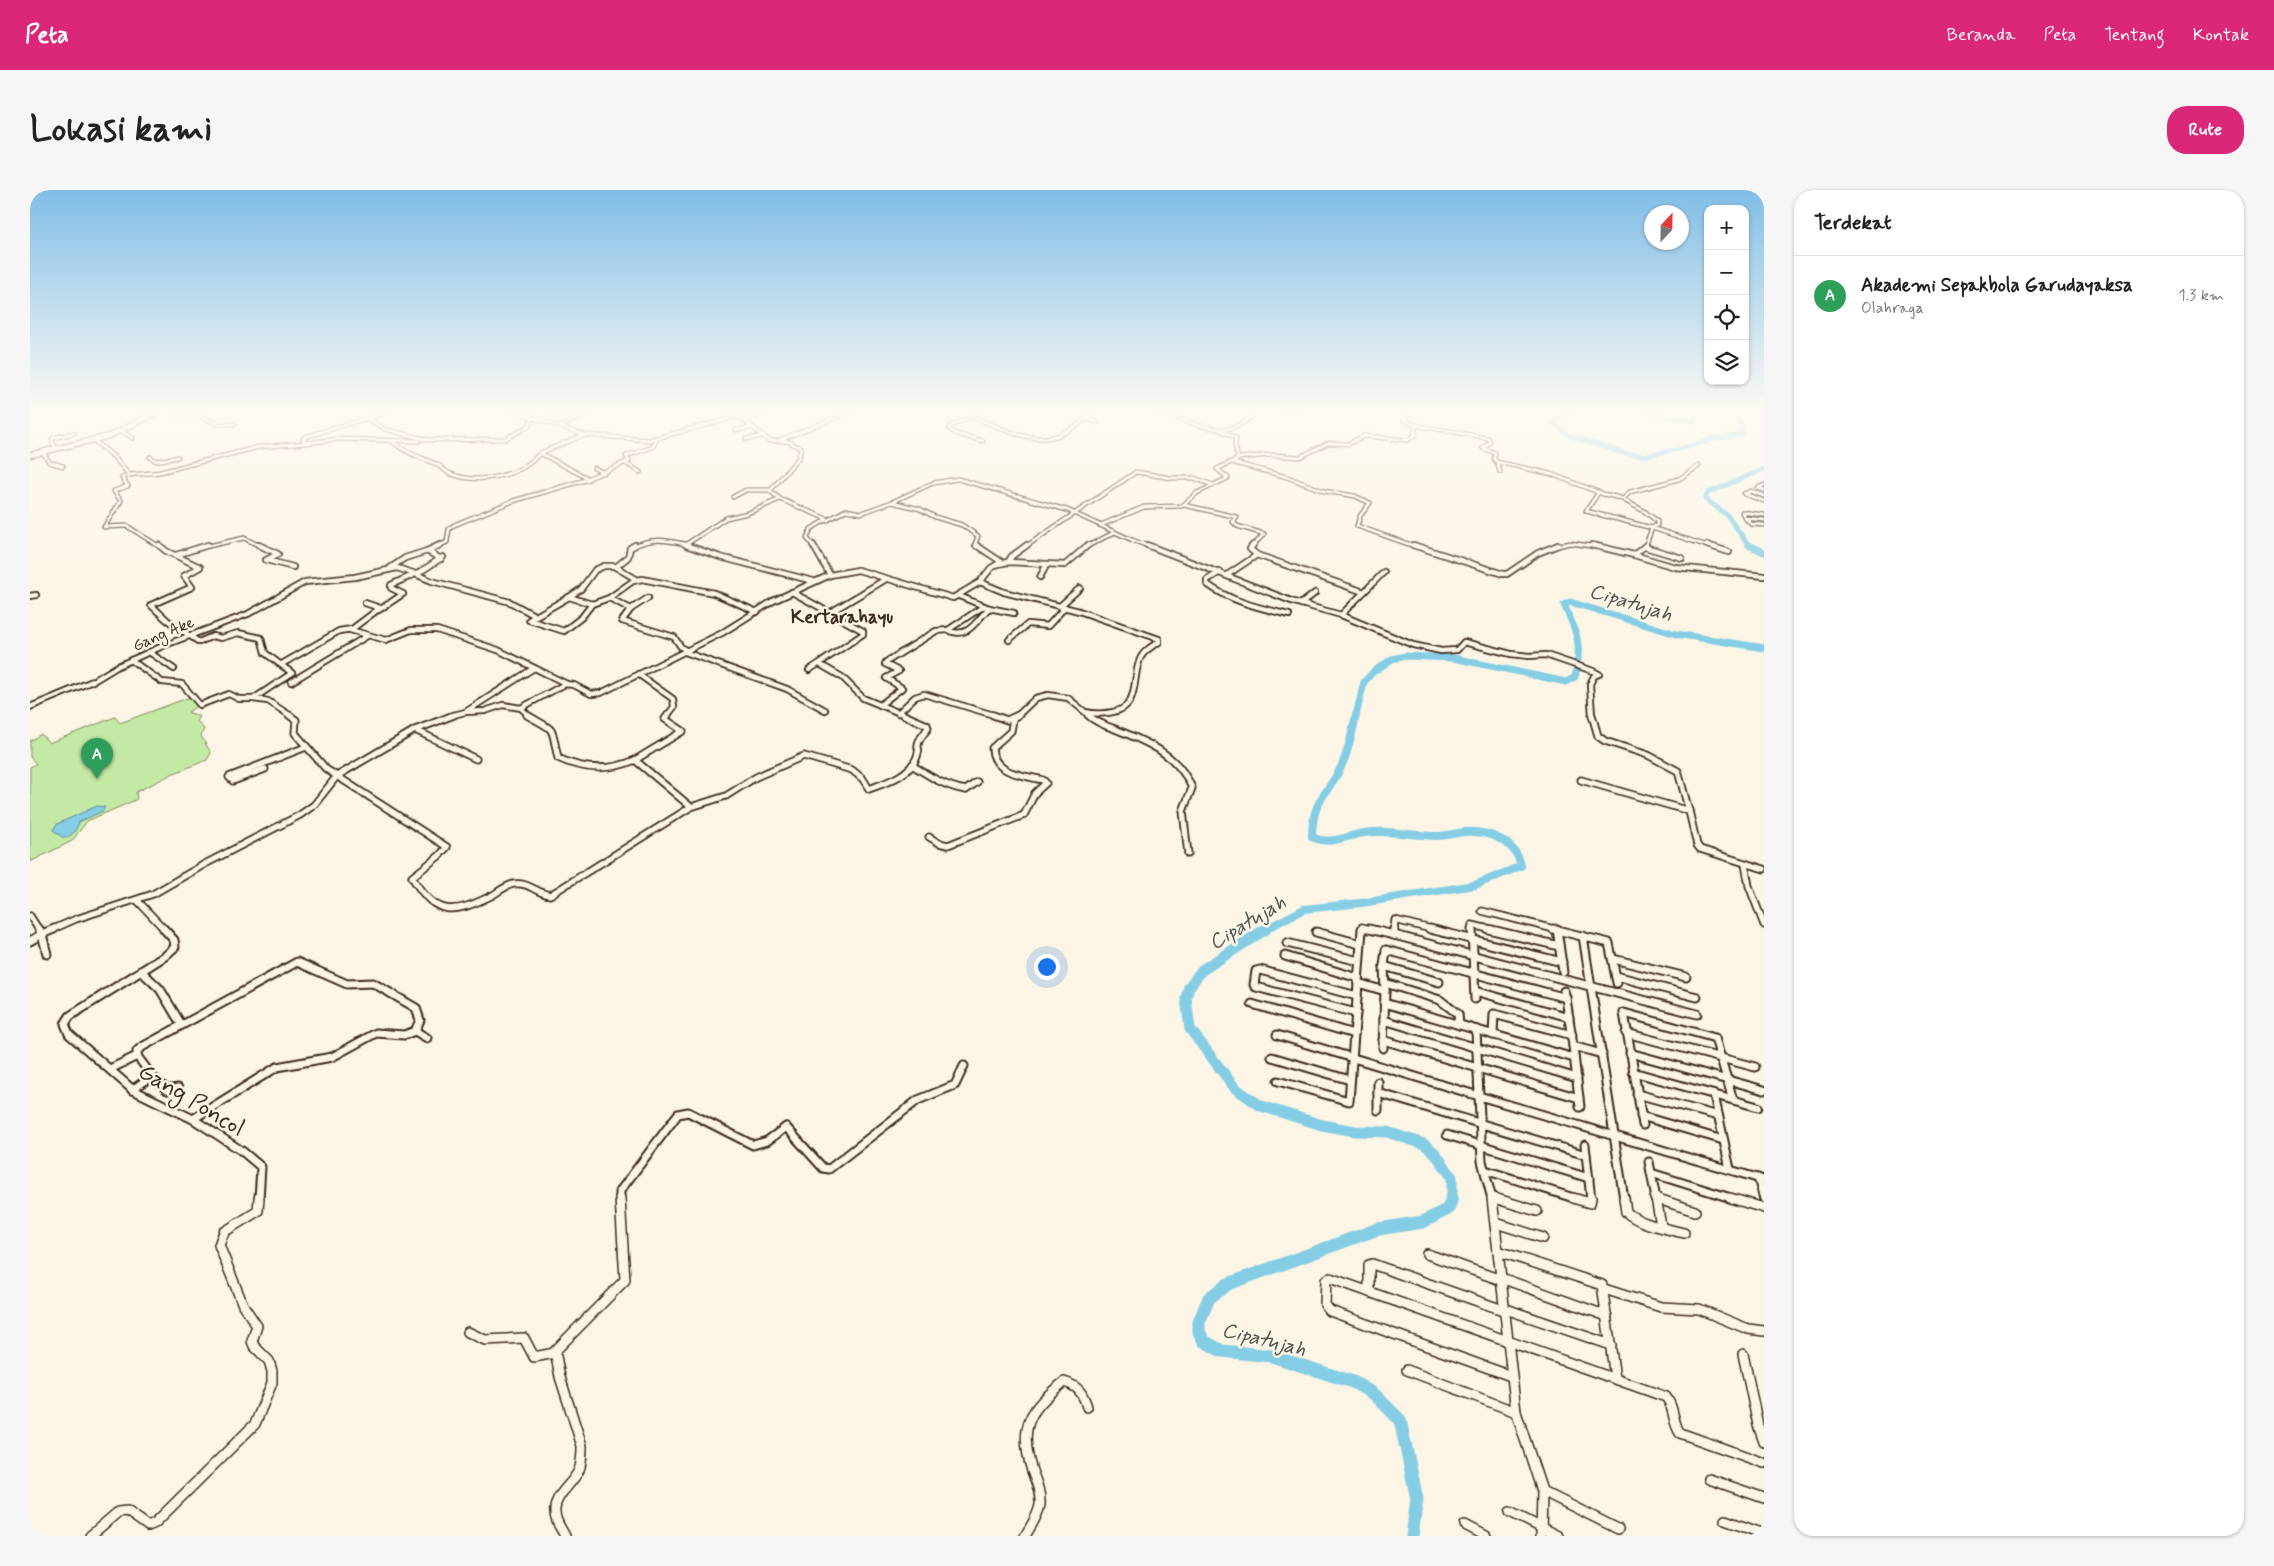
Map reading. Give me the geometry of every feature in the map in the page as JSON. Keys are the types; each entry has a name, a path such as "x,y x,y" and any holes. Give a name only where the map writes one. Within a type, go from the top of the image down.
{"street":[{"path":"139,474 122,478 128,486 114,492 121,501 104,527 128,526 166,550 200,568 184,576 192,586 151,606 188,636 199,642 213,636 221,638 238,633 262,639 262,647 266,653 282,664 291,674 253,699"},
{"path":"454,474 480,479 505,474"},
{"path":"580,474 589,478"},
{"path":"388,569 405,558 447,542 449,529 454,525 509,502 566,487 602,474"},
{"path":"770,490 784,474"},
{"path":"1008,562 1027,544 1133,474"},
{"path":"1147,474 1171,478 1194,478 1214,485"},
{"path":"1184,505 1197,493 1228,477 1224,474"},
{"path":"1276,474 1328,492 1347,494 1365,499 1370,503 1360,516 1357,526 1362,529 1500,574 1507,574 1540,550 1554,546 1581,543 1675,567 1764,576"},
{"path":"1550,474 1623,499 1657,521 1657,525 1652,528 1645,547 1634,555"},
{"path":"1623,499 1630,492 1679,479 1687,474"},
{"path":"830,575 820,555 807,538 811,529 846,510 861,514 933,483 956,478 1076,513 1115,532 1302,604 1341,616 1403,642 1438,651 1456,650 1464,642 1528,656 1541,654 1556,658 1599,674 1591,680 1592,697 1590,710 1598,736 1605,741 1654,758 1678,771 1698,848 1764,869"},
{"path":"1764,485 1758,488 1764,490"},
{"path":"733,497 746,490 770,490 780,499 823,517 826,521"},
{"path":"1764,496 1751,491 1744,494 1764,501"},
{"path":"1599,492 1586,511 1652,528 1728,552"},
{"path":"685,544 726,518 747,514 780,499"},
{"path":"892,502 920,509 935,517 964,526 978,536 975,544 977,548 1003,563"},
{"path":"1101,525 1144,507 1184,505 1237,517 1234,520 1235,524 1263,533 1250,549 1257,555 1364,592"},
{"path":"1764,515 1742,512 1751,524 1764,525"},
{"path":"1745,518 1764,520"},
{"path":"282,664 339,631 350,630 386,640 404,631 433,629 498,650 567,684 574,685 591,694 599,694 686,651 792,592 830,575 858,570 949,598 959,596 980,582 991,568 1003,563 1066,564 1080,551 1115,532"},
{"path":"176,555 214,544 245,538 278,554 266,560 293,567"},
{"path":"616,567 628,557 630,548 649,539 658,538 685,544 720,557 814,581"},
{"path":"1645,547 1682,558"},
{"path":"350,630 402,594 402,592 391,588 391,585 442,558 427,551"},
{"path":"1227,575 1257,555"},
{"path":"1040,577 1047,564"},
{"path":"592,604 582,617 562,632 529,620 534,615 569,598 581,589 598,568 609,565 616,567 636,579"},
{"path":"388,569 402,568 432,581 510,602 534,615"},
{"name":"Gang Ake","path":"30,706 95,680 149,652 248,614 305,582 355,577 388,569"},
{"path":"1220,572 1207,580 1207,584 1213,589 1253,606 1289,615"},
{"path":"1341,616 1384,572"},
{"path":"569,598 592,604 610,598 636,579 642,578 714,593 757,612"},
{"path":"830,612 886,579"},
{"path":"929,837 939,843 948,845 982,830 1018,819 1024,814 1035,793 1046,783 1043,780 1010,772 997,764 992,758 992,748 1011,731 1013,719 1033,699 1045,695 1067,697 1079,709 1086,712 1114,713 1124,710 1134,693 1140,659 1145,651 1159,640 1062,606 1004,592 980,582"},
{"path":"1009,640 1028,624 1048,626 1062,606 1080,588"},
{"path":"792,592 859,627 864,633 809,670"},
{"path":"1302,604 1315,594"},
{"path":"30,596 36,595"},
{"path":"959,596 986,607 1014,613"},
{"path":"610,598 631,609"},
{"path":"648,598 631,609 622,621 672,636 686,651 787,689 825,710"},
{"path":"365,604 379,610"},
{"path":"880,705 902,688 886,678 899,672 897,668 885,664 885,662 936,630 947,630 986,607"},
{"path":"947,630 955,635 961,635 977,624 986,607"},
{"path":"291,682 308,670 322,665 367,636"},
{"path":"149,652 174,668"},
{"path":"132,660 162,682 182,684 200,705 207,704 229,694 239,699 268,701 296,720 294,732 323,766 446,847 439,856 412,877 437,907 448,910 470,904 518,883 550,895 691,807 726,796 756,777 804,756 852,770 863,779 868,789 892,780 912,765 919,752 918,743 928,726 863,698 842,677 824,668 820,663"},
{"path":"30,941 76,919 137,900 303,813 331,787 337,776 415,730 466,712 534,668"},
{"path":"521,708 525,714 544,723 553,731 558,758 608,769 624,767 683,731 665,719 674,706 673,699 638,674"},
{"path":"466,712 485,711 503,705 521,708 556,688 567,684"},
{"path":"898,713 915,697 924,694 958,703 1002,719 1013,719"},
{"path":"1086,712 1090,718 1156,748 1184,771 1192,788 1184,805 1183,813 1188,854"},
{"path":"415,730 476,760"},
{"path":"265,769 233,781 229,777 289,752 306,747"},
{"path":"636,760 691,807"},
{"path":"912,765 936,780 959,789 966,790 976,782"},
{"path":"1581,780 1689,811"},
{"path":"1745,864 1751,892 1764,925"},
{"name":"Gang Poncol","path":"90,1536 118,1512 127,1512 148,1526 155,1523 190,1491 255,1424 272,1383 272,1371 269,1361 254,1346 252,1341 257,1326 243,1305 221,1253 219,1240 230,1225 254,1216 258,1211 262,1170 260,1166 242,1151 193,1119 132,1090 69,1034 65,1020 172,951 176,944 137,900"},
{"path":"1482,911 1610,943 1617,980 1697,997"},
{"path":"30,916 42,934 47,954"},
{"path":"1394,935 1396,919 1562,962"},
{"path":"1559,946 1471,925 1475,995 1569,1016"},
{"path":"1278,1081 1347,1102 1349,1099 1362,927 1697,1014"},
{"path":"1557,929 1563,972"},
{"path":"1316,932 1360,944"},
{"path":"1583,936 1627,1213 1638,1219 1684,1233"},
{"path":"1287,943 1359,961"},
{"path":"1383,1048 1385,947 1474,973 1565,994 1572,1035 1580,1107"},
{"path":"1285,956 1358,980 1441,1001 1458,1014 1459,1025"},
{"path":"1613,959 1686,977"},
{"path":"110,1069 137,1056 138,1051 142,1047 182,1024 231,1000 297,962 347,984 373,983 408,1002 416,1008 419,1015 415,1031"},
{"path":"1384,966 1439,982"},
{"path":"1356,1013 1256,987 1254,985 1256,971 1260,970 1357,996"},
{"path":"141,971 160,989 182,1024"},
{"path":"1384,1003 1574,1058"},
{"path":"1252,1004 1354,1034"},
{"path":"1643,1125 1624,1013 1717,1040 1733,1100"},
{"path":"1493,1035 1492,1015 1495,1014 1572,1035"},
{"path":"1384,1020 1477,1050 1577,1078"},
{"path":"1476,1030 1481,1146 1484,1170 1492,1197 1496,1223 1503,1309 1516,1412 1542,1491 1541,1532"},
{"path":"193,1119 258,1076 277,1067 332,1056 359,1044 376,1033 402,1035 415,1031 427,1038"},
{"path":"1626,1033 1755,1068"},
{"path":"1278,1035 1761,1179 1764,1199"},
{"path":"1383,1040 1579,1098"},
{"path":"1573,1046 1602,1054"},
{"path":"1630,1053 1764,1090"},
{"path":"137,1056 152,1076 167,1090 178,1088"},
{"path":"1272,1057 1350,1080"},
{"path":"565,1536 556,1523 554,1508 556,1501 580,1466 582,1445 555,1352 558,1346 625,1280 626,1273 620,1218 620,1190 678,1114 688,1112 753,1145 767,1141 786,1127 823,1168 829,1169 918,1100 955,1085 964,1066"},
{"path":"1633,1072 1758,1107"},
{"path":"132,1090 152,1076"},
{"path":"1378,1082 1378,1110"},
{"path":"1378,1093 1586,1155"},
{"path":"1637,1094 1718,1116"},
{"path":"1714,1095 1730,1169"},
{"path":"1641,1116 1723,1140"},
{"path":"1447,1136 1589,1178"},
{"path":"1484,1170 1590,1203 1585,1145"},
{"path":"1649,1162 1660,1226"},
{"path":"1651,1174 1764,1208"},
{"path":"1492,1197 1537,1211"},
{"path":"1656,1198 1695,1210"},
{"path":"1496,1223 1543,1238"},
{"path":"1498,1251 1600,1284 1604,1288 1661,1307 1699,1309 1748,1329 1764,1331"},
{"path":"1427,1254 1607,1316"},
{"path":"1369,1292 1369,1265 1372,1264 1611,1345"},
{"path":"1511,1376 1330,1311 1325,1306 1326,1280 1329,1278 1668,1397 1675,1427 1680,1432 1764,1463"},
{"path":"1604,1288 1615,1378"},
{"path":"468,1332 485,1340 524,1338 528,1342 530,1354 534,1357 555,1352"},
{"path":"1743,1354 1764,1442"},
{"path":"1408,1370 1516,1412"},
{"path":"1025,1536 1036,1520 1040,1501 1026,1451 1025,1428 1033,1409 1042,1398 1064,1382 1075,1384 1083,1392 1086,1407"},
{"path":"1710,1479 1764,1498"},
{"path":"1542,1491 1618,1529"},
{"path":"1510,1512 1541,1532 1558,1536"},
{"path":"1725,1520 1764,1534"},
{"path":"1465,1526 1486,1536"}],"green space":[{"path":"190,697 197,706 188,712 200,717 197,721 204,729 201,736 211,753 207,760 172,774 136,792 137,799 87,821 72,841 30,862 30,767 36,764 30,757 30,741 41,734 49,743 115,717 120,723"}],"water":[{"path":"97,806 105,807 103,811 79,822 75,831 68,837 62,837 53,830 57,824"}],"waterway":[{"name":"Cipatujah","path":"1750,547 1727,515 1705,499 1708,493 1753,474"},
{"name":"Cipatujah","path":"1749,545 1764,552"},
{"name":"Cipatujah","path":"1356,716 1364,682 1373,672 1392,659 1405,656 1453,658 1566,682 1575,677 1578,657 1577,640 1573,624 1564,605 1570,602 1676,634 1764,648"},
{"name":"Cipatujah","path":"1264,930 1304,909 1361,903 1475,885 1521,866 1518,857 1507,844 1491,835 1482,833 1464,832 1437,836 1373,832 1325,841 1312,837 1317,806 1344,761 1356,715"},
{"name":"Cipatujah","path":"1266,929 1202,970 1189,987 1186,998 1190,1029 1235,1088 1261,1106 1322,1125 1355,1131 1387,1132 1424,1144 1435,1153 1452,1177 1452,1198"},
{"name":"Cipatujah","path":"1412,1536 1417,1499 1400,1420 1374,1394 1353,1382 1272,1356 1222,1351 1204,1341 1199,1332 1199,1322 1209,1298 1228,1284 1378,1229 1423,1222 1448,1209 1452,1198"}],"place":[{"name":"Akademi Sepakbola Garudayaksa","path":"97,779"}],"district":[{"name":"Kertarahayu","path":"842,616"}]}
